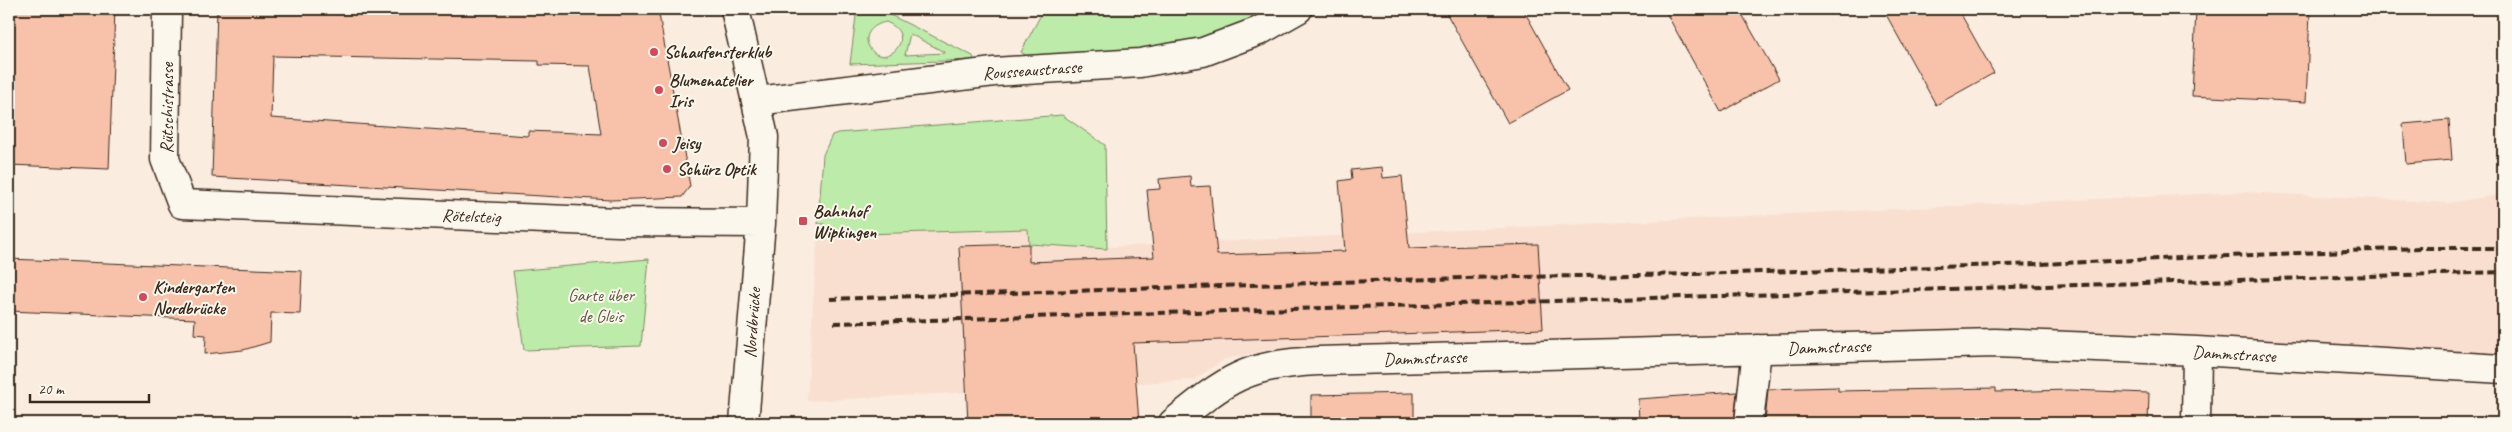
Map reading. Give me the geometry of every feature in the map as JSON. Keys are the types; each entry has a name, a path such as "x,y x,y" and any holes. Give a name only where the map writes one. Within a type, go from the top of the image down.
{"street":[{"name":"Rütschistrasse","path":"168,9 165,159 182,204"},
{"name":"Nordbrücke","path":"735,9 764,137 761,223 744,423"},
{"name":"Rousseaustrasse","path":"756,101 994,72 1140,63 1203,52 1259,31 1298,9"},
{"name":"Rötelsteig","path":"182,204 618,222 761,223"},
{"name":"Dammstrasse","path":"1173,423 1226,382 1252,370 1280,363 1995,343 2197,351 2503,369"},
{"path":"1748,423 1757,349"},
{"path":"2196,423 2197,351"}],"shaded area":[{"path":"2245,192 2449,203 2503,194 2503,356 2009,327 1266,351 1225,359 1194,380 807,401 818,227 977,220 1029,229 1110,247"}],"green space":[{"path":"861,9 880,10 973,56 974,60 850,64 856,16","holes":["886,22 896,28 900,35 900,43 890,54 883,56 875,54 869,47 867,38 870,30","910,34 944,52 944,53 905,55"]},
{"path":"1044,9 1277,9 1218,35 1140,51 1028,57 1021,52"},
{"path":"1062,115 1105,145 1107,249 1029,244 1028,229 831,235 824,229 824,224 818,224 823,155 832,135"},
{"name":"Garte über de Gleis","path":"649,259 641,346 524,350 513,271"}],"building":[{"path":"9,9 115,9 109,169 9,165"},
{"path":"217,9 658,9 690,186 682,197 611,200 212,177","holes":["273,56 539,61 539,65 590,66 601,134 528,131 528,136 271,118"]},
{"path":"1444,9 1523,9 1568,90 1508,123"},
{"path":"1664,9 1739,9 1779,79 1721,112"},
{"path":"1883,9 1958,9 1994,73 1936,105"},
{"path":"2196,9 2310,13 2306,102 2192,96"},
{"path":"2449,120 2452,160 2406,164 2403,124"},
{"path":"1382,167 1383,178 1402,176 1409,248 1538,244 1543,329 1133,343 1139,423 968,423 959,246 1029,244 1029,262 1154,257 1147,190 1160,189 1159,179 1190,176 1191,187 1210,186 1217,255 1345,251 1339,181 1352,179 1351,170"},
{"path":"9,259 302,271 300,314 271,313 270,342 243,350 205,354 206,335 194,334 195,319 9,311"},
{"path":"1838,387 1838,391 1996,388 1996,392 2069,390 2149,393 2148,423 1765,423 1768,389"},
{"path":"1737,392 1734,423 1639,423 1638,399"},
{"path":"1414,393 1414,423 1311,423 1311,395"}],"railway":[{"path":"830,299 1462,278 1695,274 2039,264 2421,248 2503,248"},
{"path":"834,323 2503,272"}],"place":[{"name":"Schaufensterklub","path":"654,52"},
{"name":"Blumenatelier Iris","path":"659,90"},
{"name":"Jeisy","path":"663,143"},
{"name":"Schürz Optik","path":"667,169"},
{"name":"Bahnhof Wipkingen","path":"803,221"},
{"name":"Kindergarten Nordbrücke","path":"143,297"}]}
